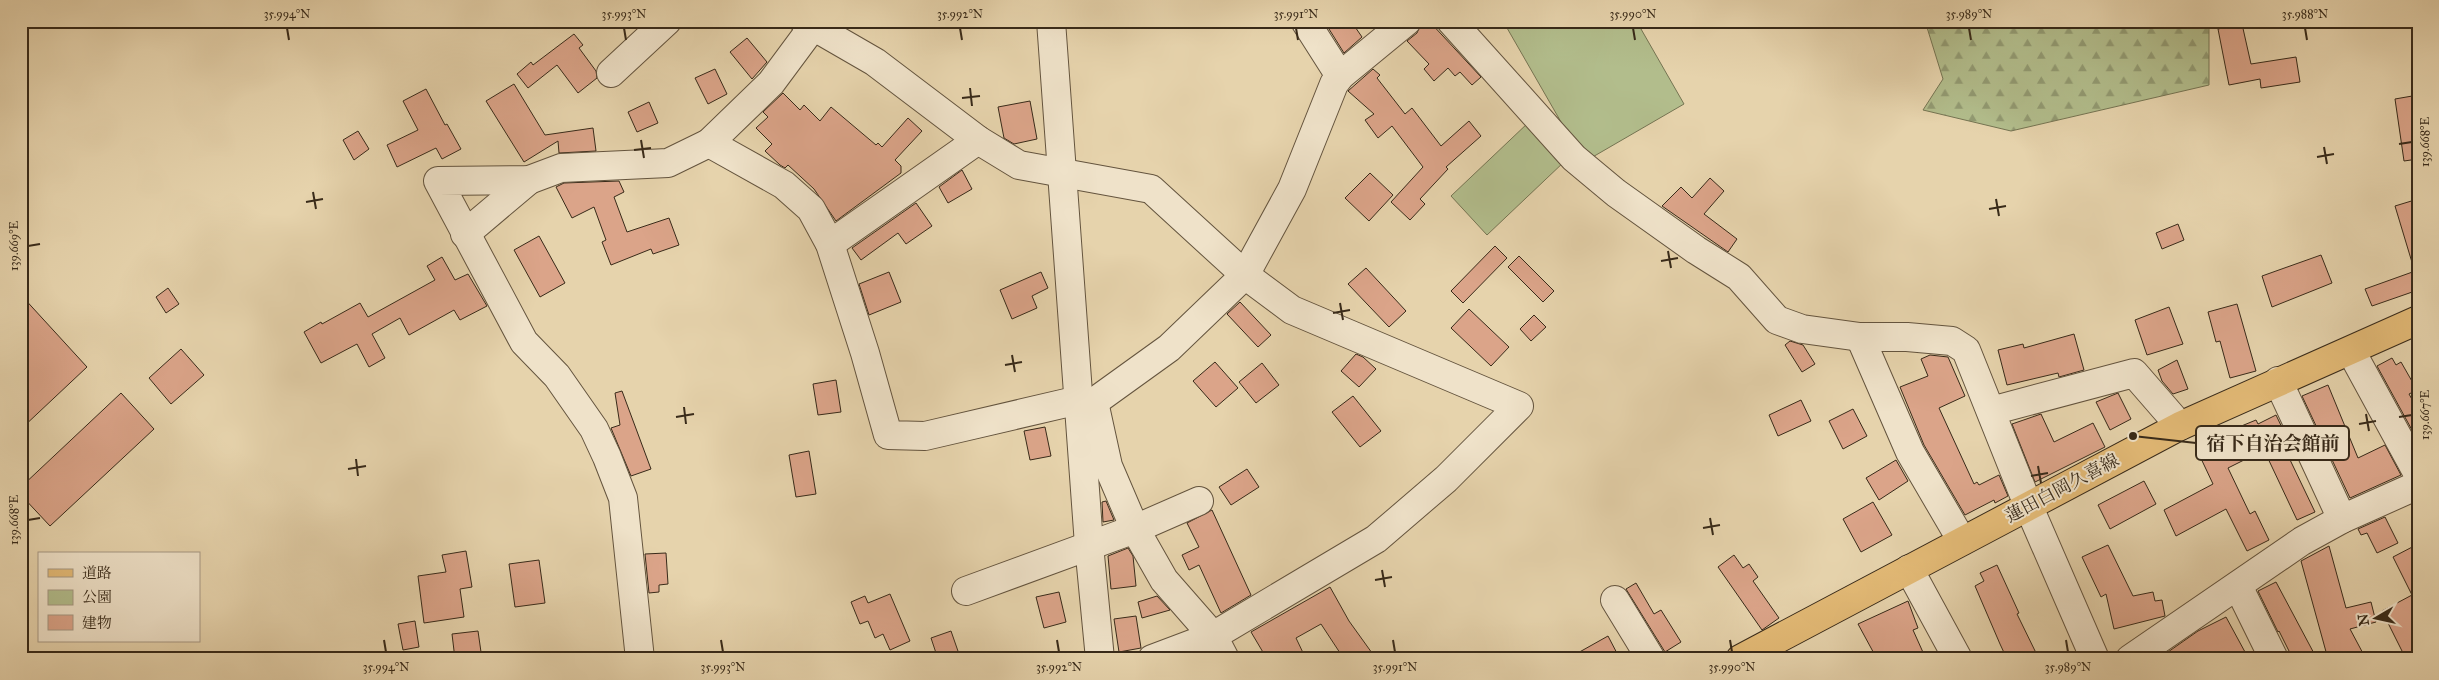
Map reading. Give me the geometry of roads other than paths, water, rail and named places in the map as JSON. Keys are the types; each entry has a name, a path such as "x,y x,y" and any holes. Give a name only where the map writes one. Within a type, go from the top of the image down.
{"main road":[{"name":"蓮田白岡久喜線","path":"1740,659 2180,426 2418,320"}],"street":[{"path":"611,73 667,21"},
{"path":"1051,21 1063,173 1087,401 1089,545 1100,659"},
{"path":"1305,21 1340,76"},
{"path":"709,143 784,185 811,209 830,244 865,352 888,435 926,436 1087,401 1170,348 1245,276 1292,189 1334,84 1340,76 1407,21"},
{"path":"1451,21 1574,158 1616,193 1696,250 1739,277 1777,320 1802,328 1860,337 1907,337 1952,341 1966,350 2028,505 2095,659"},
{"path":"465,234 529,180 561,168 668,163 709,143 771,83 812,23 875,62 978,140 1019,165 1151,189 1245,276 1292,310 1519,406 1446,479 1376,540 1219,648 1152,659"},
{"path":"830,244 978,140"},
{"path":"529,180 438,181 524,342 557,376 594,429 607,457 623,498 640,659"},
{"path":"1860,337 1910,452 1962,541"},
{"path":"2351,351 2418,474"},
{"path":"1991,411 2134,373 2180,426"},
{"path":"2278,381 2342,519"},
{"path":"1087,401 1108,466 1135,529 1164,580 1219,648"},
{"path":"2144,655 2302,541 2342,519 2418,485"},
{"path":"966,591 1135,529 1199,501"},
{"path":"1909,569 1958,659"},
{"path":"2238,586 2274,659"},
{"path":"1614,600 1651,659"}],"place":[{"name":"宿下自治会館前","path":"2133,436"}]}
